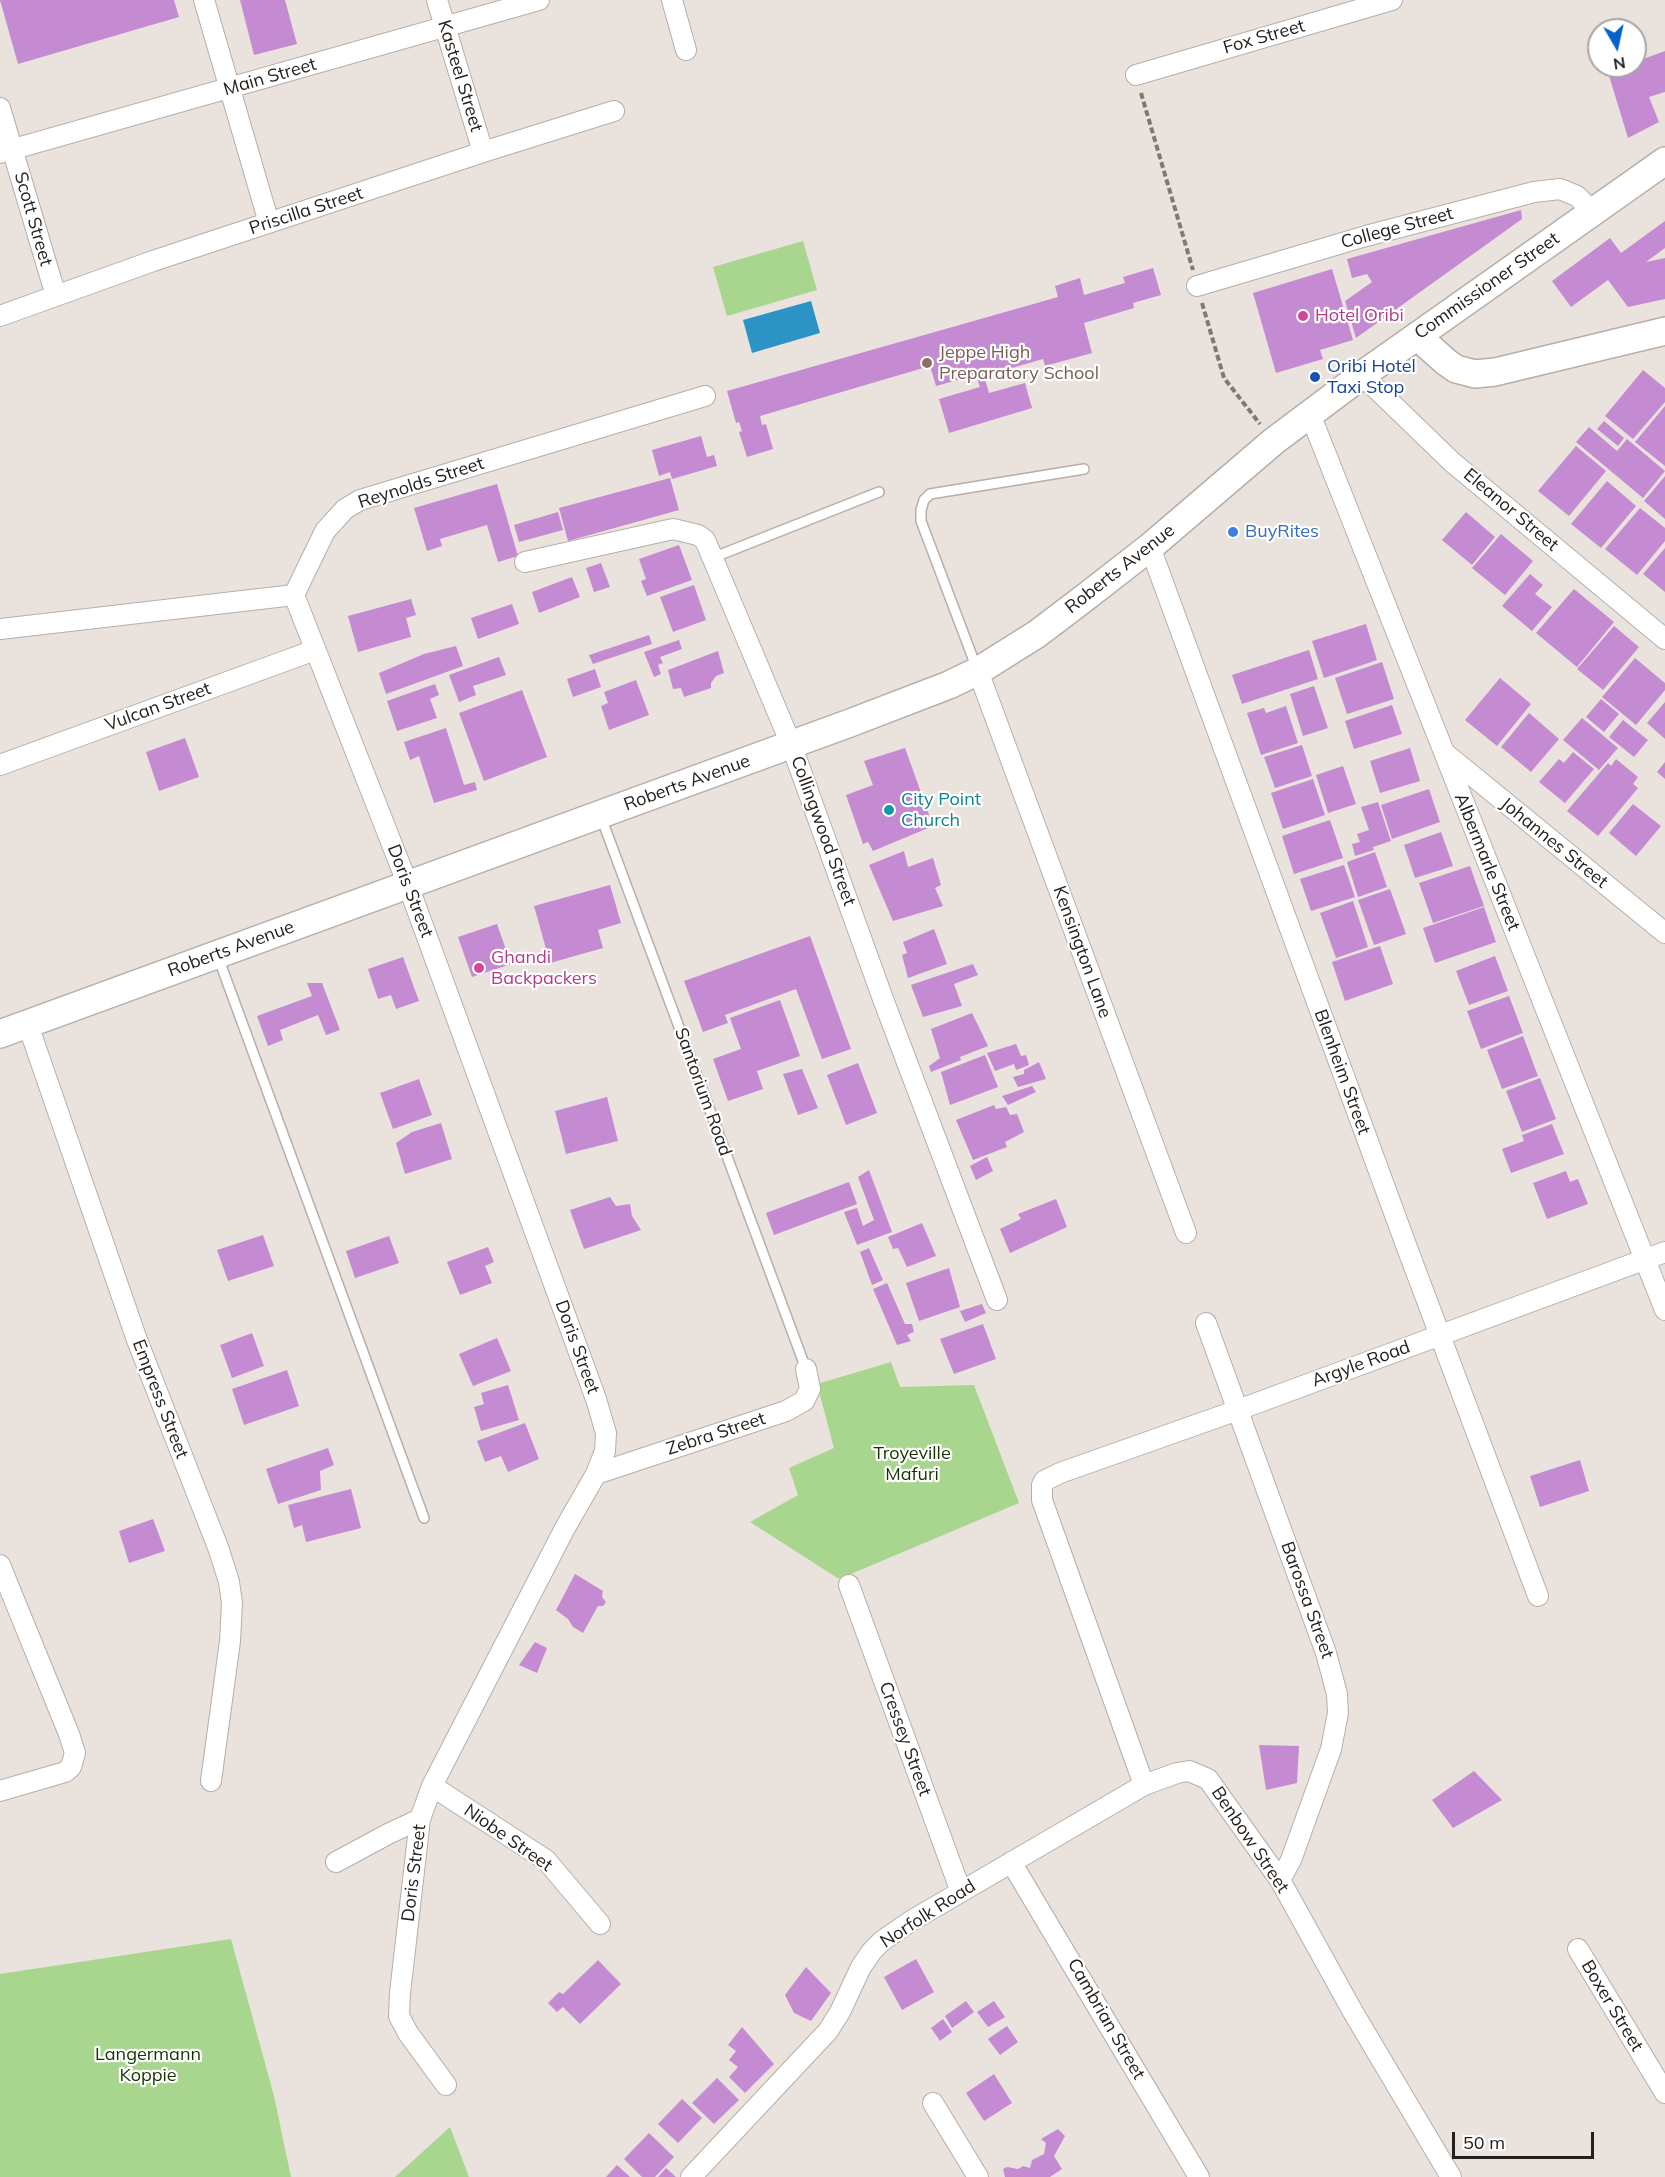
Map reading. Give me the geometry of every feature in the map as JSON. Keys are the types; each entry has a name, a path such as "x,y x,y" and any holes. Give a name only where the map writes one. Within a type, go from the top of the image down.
{"main road":[{"name":"Commissioner Street","path":"1310,414 1665,160"},
{"path":"1417,336 1451,365 1475,374 1495,372 1660,337"},
{"name":"Roberts Avenue","path":"0,1034 949,685 978,671 1037,634 1150,547 1274,441 1310,414"}],"street":[{"path":"204,0 269,224"},
{"name":"Kasteel Street","path":"437,0 483,152"},
{"name":"Main Street","path":"6,151 539,0"},
{"path":"672,0 686,50"},
{"name":"Fox Street","path":"1136,75 1392,0"},
{"name":"Scott Street","path":"0,108 6,151 56,296"},
{"name":"Priscilla Street","path":"0,316 483,152 614,111"},
{"name":"College Street","path":"1197,286 1366,236 1534,192 1560,189 1577,196 1592,211"},
{"name":"Eleanor Street","path":"1362,375 1452,462 1665,639"},
{"name":"Reynolds Street","path":"294,595 325,531 345,509 360,500 705,396"},
{"name":"Albermarle Street","path":"1310,414 1665,1310"},
{"name":"Collingwood Street","path":"525,562 673,529 698,535 705,540 791,744 883,999 997,1300"},
{"name":"Blenheim Street","path":"1150,547 1538,1596"},
{"path":"0,629 294,595"},
{"name":"Doris Street","path":"294,595 408,885 596,1399 606,1434 605,1451 596,1474 565,1528 432,1786 420,1819 399,2016 408,2033 446,2085"},
{"name":"Vulcan Street","path":"0,765 315,650"},
{"name":"Kensington Lane","path":"978,671 1186,1233"},
{"name":"Johannes Street","path":"1444,752 1665,933"},
{"name":"Empress Street","path":"28,1025 137,1340 219,1550 229,1582 232,1603 230,1641 211,1781"},
{"name":"Argyle Road","path":"1144,1785 1042,1500 1044,1481 1060,1473 1238,1410 1665,1252"},
{"name":"Barossa Street","path":"1206,1323 1326,1653 1337,1694 1338,1713 1331,1749 1292,1860 1280,1880"},
{"name":"Zebra Street","path":"596,1474 786,1412 804,1401 810,1389 806,1370"},
{"path":"0,1565 73,1746 74,1760 65,1772 0,1791"},
{"name":"Cressey Street","path":"849,1585 961,1892"},
{"name":"Benbow Street","path":"1144,1785 1189,1771 1208,1779 1280,1880 1353,2012 1451,2177"},
{"name":"Norfolk Road","path":"691,2177 828,2031 840,2012 861,1967 882,1941 911,1921 1144,1785"},
{"name":"Niobe Street","path":"432,1786 546,1860 600,1924"},
{"path":"336,1862 420,1819"},
{"name":"Cambrian Street","path":"1011,1862 1199,2177"},
{"name":"Boxer Street","path":"1578,1949 1665,2093"},
{"path":"933,2103 978,2177"}],"lane":[{"path":"978,671 921,521 924,500 930,494 1084,469"},
{"path":"712,558 879,492"},
{"name":"Santorium Road","path":"600,815 806,1370"},
{"path":"216,954 424,1518"}],"path":[{"path":"1136,75 1224,378 1274,441"}],"green space":[{"path":"803,241 817,290 727,316 713,267"},
{"name":"Troyeville Mafuri","path":"891,1362 900,1387 974,1385 1019,1503 839,1579 750,1522 798,1495 789,1468 834,1448 817,1384"},
{"name":"Langermann Koppie","path":"231,1939 274,2096 291,2177 0,2177 0,1974"},
{"path":"450,2127 469,2177 395,2177"}],"water":[{"path":"811,301 820,333 752,353 743,320"}],"building":[{"path":"0,0 174,0 179,17 18,64"},
{"path":"240,0 285,0 297,44 254,55"},
{"path":"1665,51 1665,92 1649,97 1659,122 1628,138 1610,78 1647,78 1647,58"},
{"path":"1521,210 1522,219 1356,338 1345,301 1372,282 1367,274 1352,278 1347,259"},
{"path":"1665,221 1665,248 1646,262 1665,258 1665,299 1628,307 1608,280 1571,307 1552,281 1610,238 1621,253"},
{"name":"Jeppe High Preparatory School","path":"1153,268 1161,295 1133,303 1134,308 1084,323 1092,353 1045,366 1043,359 984,376 989,393 1025,383 1032,408 949,433 939,399 980,387 976,375 936,386 930,366 760,416 762,425 766,424 773,449 747,457 739,432 742,431 739,422 736,423 727,391 1058,297 1055,286 1080,278 1084,295 1125,283 1123,277"},
{"name":"Hotel Oribi","path":"1332,269 1353,340 1320,350 1323,359 1276,373 1253,293"},
{"path":"1643,370 1665,388 1665,402 1633,439 1605,416"},
{"path":"1665,406 1665,466 1635,442"},
{"path":"1604,421 1624,438 1618,446 1597,429"},
{"path":"1589,427 1617,451 1627,439 1665,471 1643,498 1576,442"},
{"path":"701,436 707,457 714,455 717,466 672,479 670,472 659,476 652,450"},
{"path":"1576,446 1606,471 1569,516 1538,491"},
{"path":"1665,476 1665,519 1644,501"},
{"path":"670,478 679,510 568,541 559,508"},
{"path":"1607,481 1636,506 1601,548 1571,524"},
{"path":"497,484 518,556 498,562 487,525 440,539 442,546 427,551 414,508"},
{"path":"1640,508 1665,528 1665,541 1637,575 1605,549"},
{"path":"558,512 563,530 519,542 514,525"},
{"path":"1466,512 1495,537 1472,565 1442,540"},
{"path":"1501,534 1533,561 1505,595 1472,568"},
{"path":"679,545 692,580 647,596 641,581 646,579 639,559"},
{"path":"1665,548 1665,592 1643,574"},
{"path":"601,563 610,587 594,592 586,568"},
{"path":"1530,574 1543,585 1535,594 1552,607 1532,631 1502,606"},
{"path":"572,577 580,597 539,613 532,592"},
{"path":"694,585 706,620 673,632 660,597"},
{"path":"1574,589 1614,622 1577,667 1536,633"},
{"path":"411,599 416,615 406,618 411,637 358,652 348,616"},
{"path":"512,604 519,624 478,639 471,618"},
{"path":"1366,624 1377,660 1324,678 1312,641"},
{"path":"1614,626 1639,647 1603,690 1577,669"},
{"path":"649,635 652,644 593,664 589,655"},
{"path":"679,640 682,649 660,657 663,663 658,665 661,674 654,677 644,652"},
{"path":"456,646 463,666 386,694 379,673 424,654"},
{"path":"1309,650 1318,679 1242,704 1232,675"},
{"path":"718,651 724,673 716,676 711,683 711,688 684,697 681,688 673,689 668,670"},
{"path":"499,657 506,675 473,686 476,695 459,702 449,675"},
{"path":"1635,658 1665,683 1665,690 1636,725 1602,697"},
{"path":"1382,662 1394,699 1347,714 1335,678"},
{"path":"595,669 601,687 573,697 567,679"},
{"path":"1500,678 1531,704 1497,746 1465,720"},
{"path":"636,680 649,715 609,730 601,706 608,703 604,692"},
{"path":"435,684 439,695 430,699 437,718 397,731 387,701"},
{"path":"1314,686 1328,728 1303,736 1290,694"},
{"path":"522,690 547,757 484,781 459,713"},
{"path":"1601,699 1619,714 1604,732 1586,717"},
{"path":"1665,702 1665,739 1647,723"},
{"path":"1392,705 1402,734 1354,749 1345,721"},
{"path":"1286,706 1298,743 1261,755 1247,713 1264,708 1266,713"},
{"path":"1529,713 1559,739 1531,772 1501,747"},
{"path":"1582,718 1618,748 1599,770 1563,740"},
{"path":"1623,720 1648,740 1634,757 1609,737"},
{"path":"446,728 464,785 475,782 477,790 434,803 419,756 410,760 404,742"},
{"path":"185,738 199,777 159,791 146,752"},
{"path":"1302,745 1312,776 1275,788 1264,757"},
{"name":"City Point Church","path":"905,748 933,826 873,851 868,842 863,844 846,795 873,785 864,761"},
{"path":"1410,748 1420,781 1380,793 1370,761"},
{"path":"1573,752 1594,769 1565,803 1539,782 1559,759 1564,763"},
{"path":"1616,759 1638,777 1633,784 1638,788 1598,836 1567,811 1608,763 1611,766"},
{"path":"1665,762 1665,779 1657,772"},
{"path":"1343,766 1356,804 1328,813 1316,775"},
{"path":"1313,779 1325,815 1283,829 1271,793"},
{"path":"1429,789 1440,822 1392,839 1381,805"},
{"path":"1378,802 1391,841 1355,856 1352,844 1360,842 1357,834 1369,830 1361,807"},
{"path":"1633,804 1661,826 1636,856 1609,833"},
{"path":"1330,820 1343,858 1294,874 1282,836"},
{"path":"1441,832 1453,866 1415,878 1404,845"},
{"path":"904,851 908,867 933,858 941,885 935,888 943,906 893,921 869,865"},
{"path":"1375,852 1387,887 1358,897 1347,862"},
{"path":"1344,865 1355,897 1311,911 1300,879"},
{"path":"1470,866 1484,906 1433,923 1419,883"},
{"path":"610,885 621,923 598,930 603,948 550,963 534,906"},
{"path":"1390,889 1406,934 1374,945 1358,900"},
{"path":"1353,901 1368,947 1336,958 1320,913"},
{"path":"1484,907 1496,942 1435,963 1423,928"},
{"path":"497,924 511,964 472,977 458,937"},
{"path":"934,929 947,964 908,978 902,955 907,953 903,942"},
{"path":"810,936 851,1049 822,1059 796,989 725,1015 728,1023 703,1032 684,981"},
{"path":"1380,946 1393,984 1345,1001 1332,962"},
{"path":"1495,956 1508,991 1469,1005 1456,971"},
{"path":"403,957 419,1001 396,1009 391,995 378,999 368,969"},
{"path":"973,964 978,975 954,984 962,1006 923,1017 911,985"},
{"path":"307,983 322,983 340,1030 326,1035 318,1015 280,1030 283,1040 268,1046 257,1016 312,996"},
{"path":"1509,996 1523,1033 1481,1049 1467,1011"},
{"path":"780,1000 800,1056 757,1071 763,1089 728,1101 713,1059 741,1049 730,1018"},
{"path":"972,1013 988,1046 931,1072 929,1066 940,1058 931,1029"},
{"path":"1523,1036 1538,1076 1502,1089 1487,1050"},
{"path":"1016,1044 1021,1056 1026,1055 1029,1065 1016,1070 1014,1064 995,1071 987,1053"},
{"path":"985,1055 998,1087 950,1105 941,1072"},
{"path":"1039,1062 1046,1079 1018,1087 1013,1077 1024,1074 1024,1070"},
{"path":"858,1063 877,1113 846,1125 827,1075"},
{"path":"802,1069 818,1108 798,1115 783,1074"},
{"path":"1540,1078 1556,1119 1522,1132 1506,1091"},
{"path":"419,1079 432,1115 393,1129 380,1093"},
{"path":"1032,1086 1036,1092 1008,1105 1002,1096"},
{"path":"607,1097 618,1141 566,1154 555,1111"},
{"path":"994,1105 996,1109 1006,1107 1010,1115 1017,1114 1024,1132 1005,1142 1007,1147 973,1160 956,1120"},
{"path":"441,1123 452,1159 405,1174 396,1143 412,1132"},
{"path":"1552,1124 1564,1154 1511,1173 1502,1149 1524,1141 1522,1135"},
{"path":"987,1157 993,1171 976,1180 970,1166"},
{"path":"869,1170 892,1232 857,1245 844,1212 857,1208 863,1226 874,1220 858,1177"},
{"path":"1566,1171 1570,1182 1578,1179 1588,1204 1547,1219 1533,1183"},
{"path":"849,1182 857,1204 774,1235 766,1213"},
{"path":"610,1197 616,1206 630,1204 632,1216 641,1230 584,1249 570,1210"},
{"path":"1056,1199 1067,1227 1010,1253 1000,1229 1021,1219 1018,1214"},
{"path":"922,1223 936,1256 907,1267 898,1248 893,1249 888,1237"},
{"path":"263,1235 274,1266 228,1281 217,1250"},
{"path":"389,1236 399,1263 355,1278 346,1251"},
{"path":"488,1247 494,1262 485,1266 492,1283 460,1295 447,1262"},
{"path":"869,1248 883,1280 872,1285 860,1252"},
{"path":"949,1268 960,1307 919,1321 906,1283"},
{"path":"887,1283 905,1324 912,1324 914,1332 907,1335 911,1341 897,1345 873,1289"},
{"path":"982,1304 986,1313 965,1322 960,1311"},
{"path":"983,1324 996,1359 954,1374 940,1339"},
{"path":"252,1333 264,1366 232,1378 220,1345"},
{"path":"497,1338 511,1371 473,1386 459,1354"},
{"path":"287,1370 299,1406 244,1425 232,1389"},
{"path":"508,1385 519,1420 481,1431 474,1407 484,1404 481,1393"},
{"path":"525,1423 539,1459 508,1472 501,1456 485,1462 477,1441"},
{"path":"328,1448 334,1465 320,1471 321,1490 278,1504 266,1469"},
{"path":"1580,1460 1589,1491 1540,1507 1530,1476"},
{"path":"351,1489 361,1528 306,1542 302,1525 294,1528 288,1505"},
{"path":"153,1519 165,1551 129,1563 119,1531"},
{"path":"575,1574 603,1591 602,1597 606,1602 603,1606 598,1606 583,1633 573,1627 568,1619 556,1610"},
{"path":"535,1642 547,1648 537,1673 519,1665"},
{"path":"1259,1745 1299,1746 1297,1783 1266,1790"},
{"path":"1474,1771 1502,1800 1453,1828 1432,1800"},
{"path":"916,1959 934,1992 902,2010 884,1977"},
{"path":"598,1960 621,1984 580,2024 563,2007 557,2012 548,2003 559,1992 563,1994"},
{"path":"806,1967 831,1993 811,2021 794,2013 785,1995"},
{"path":"966,2001 974,2012 952,2028 945,2016"},
{"path":"994,2001 1005,2017 988,2027 977,2012"},
{"path":"943,2019 952,2032 940,2041 931,2028"},
{"path":"1007,2026 1018,2042 1000,2055 988,2039"},
{"path":"742,2027 774,2064 745,2093 729,2077 738,2067 729,2060 736,2051 728,2045"},
{"path":"994,2074 1012,2103 984,2121 966,2093"},
{"path":"717,2078 739,2100 714,2124 692,2103"},
{"path":"682,2099 702,2118 678,2143 658,2124"},
{"path":"1058,2129 1065,2136 1054,2156 1062,2169 1050,2177 1005,2177 1003,2169 1007,2167 1030,2168 1032,2160 1044,2154 1046,2143 1041,2139"},
{"path":"649,2133 674,2157 655,2177 642,2177 624,2159"},
{"path":"617,2165 630,2177 606,2177"},
{"path":"666,2168 676,2177 658,2177"}],"place":[{"name":"Hotel Oribi","path":"1303,316"},
{"name":"Jeppe High Preparatory School","path":"927,363"},
{"name":"Oribi Hotel Taxi Stop","path":"1315,377"},
{"name":"BuyRites","path":"1233,532"},
{"name":"City Point Church","path":"889,810"},
{"name":"Ghandi Backpackers","path":"479,968"}]}
